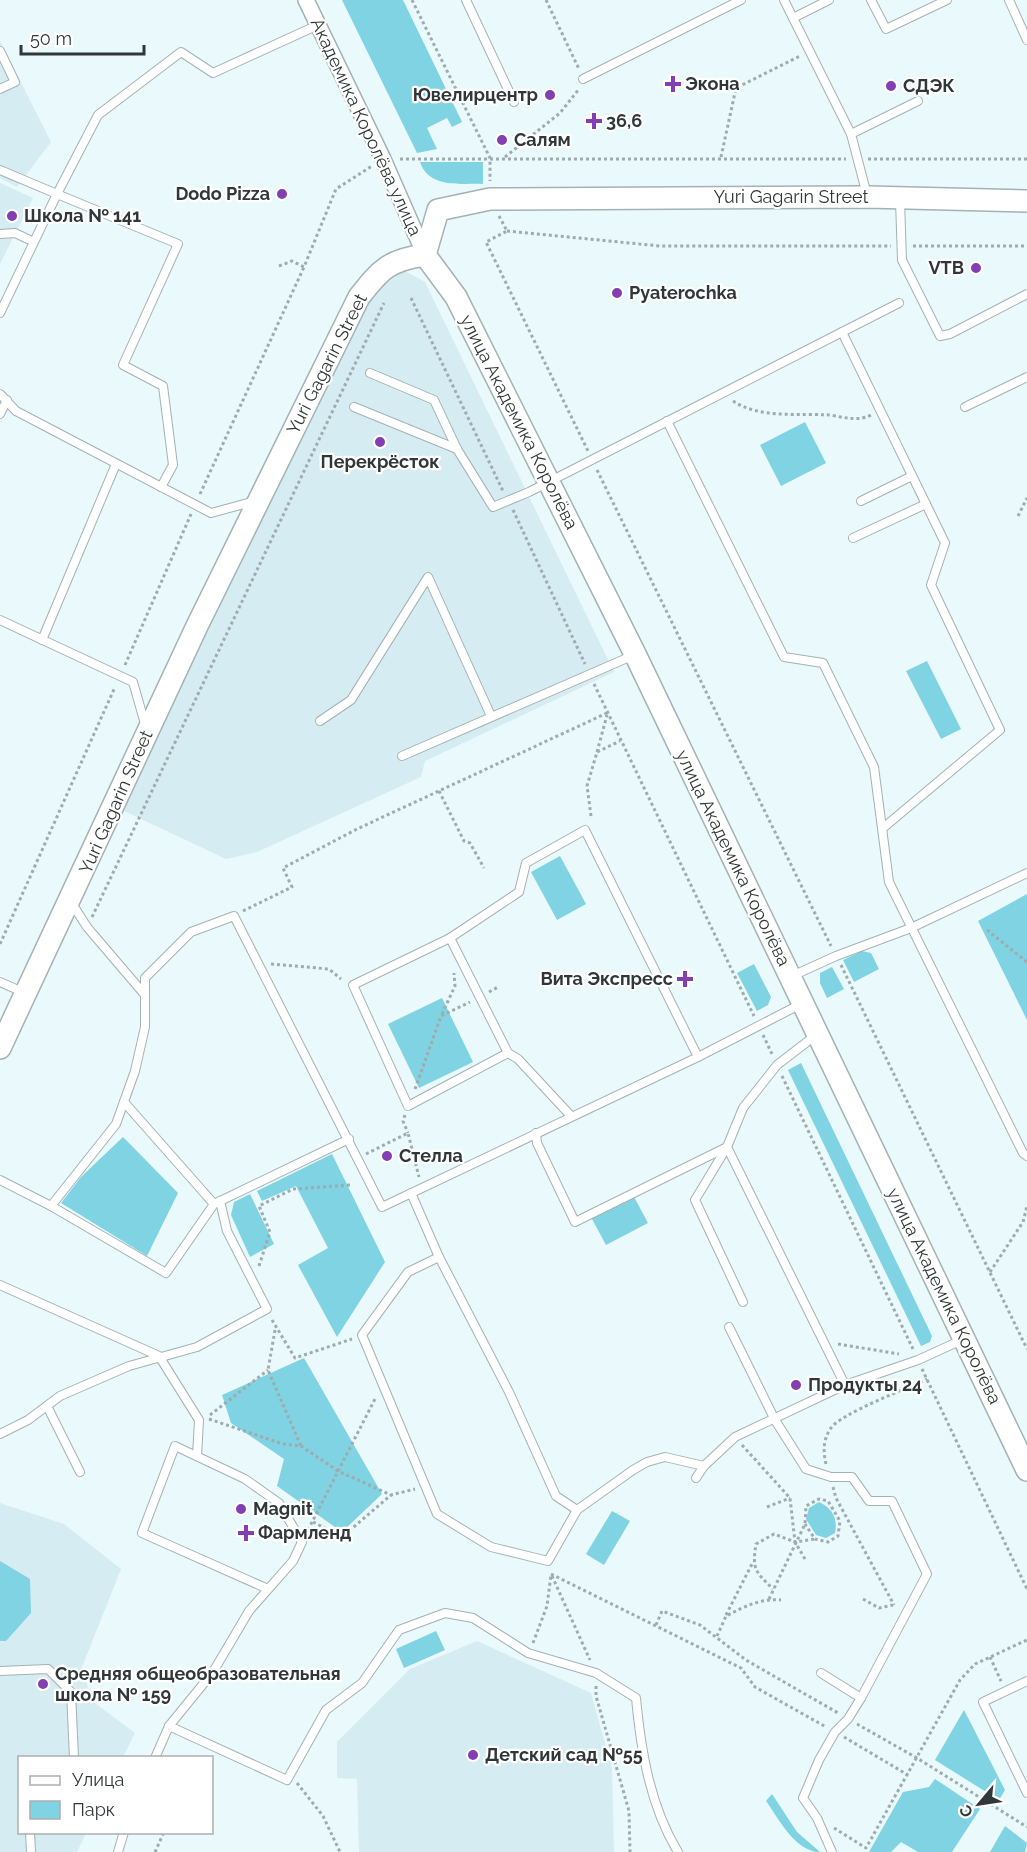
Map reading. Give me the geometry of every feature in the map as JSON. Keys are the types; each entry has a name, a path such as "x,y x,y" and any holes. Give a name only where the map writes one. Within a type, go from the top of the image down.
{"main road":[{"name":"Yuri Gagarin Street","path":"0,1048 257,500 359,297 381,268 399,259 425,255 438,210 490,199 868,197 1027,201"},
{"name":"улица Академика Королёва","path":"425,255 456,297 635,654 1027,1470"}],"street":[{"name":"Академика Королёва улица","path":"306,0 383,159 425,255"}],"lane":[{"path":"465,0 514,102"},
{"path":"583,79 741,0"},
{"path":"784,0 850,134 868,197"},
{"path":"793,18 829,0"},
{"path":"871,0 886,29 947,0"},
{"path":"1009,0 1027,40"},
{"path":"0,313 32,241 98,115 181,52 213,72 318,25"},
{"path":"0,51 15,82 0,89"},
{"path":"850,134 918,101"},
{"path":"0,170 178,244 123,365 163,386 173,465 161,487"},
{"path":"900,198 903,260 940,336 950,334 1027,294"},
{"path":"0,234 15,233 32,241"},
{"path":"370,373 434,400 457,449 493,507 549,481 900,303"},
{"path":"842,332 945,543 931,585 1000,730 883,828"},
{"path":"965,407 1027,377"},
{"path":"0,394 15,411 211,513 257,500"},
{"path":"0,414 7,400"},
{"path":"354,407 457,449"},
{"path":"667,421 784,657 823,663 874,767 889,882 1023,1153 1027,1156"},
{"path":"42,640 116,464"},
{"path":"861,501 912,476"},
{"path":"853,538 926,504"},
{"path":"320,721 351,700 428,577 491,716"},
{"path":"0,620 133,682 148,731"},
{"path":"402,756 635,654"},
{"path":"508,1053 408,1106 353,985 450,938 519,892 526,863 585,830 698,1057"},
{"path":"790,977 836,956 911,928 1027,873"},
{"path":"70,900 87,927 145,994"},
{"path":"51,1206 116,1124 135,1071 145,1027 145,978 190,932 234,916 382,1206 698,1057 803,1003"},
{"path":"450,938 508,1053 518,1059 572,1116"},
{"path":"0,982 26,994"},
{"path":"743,1302 695,1200 727,1147 743,1108 777,1065 817,1034"},
{"path":"0,1434 28,1420 60,1396 159,1356 197,1347 267,1309 227,1231 217,1203 124,1102"},
{"path":"536,1133 537,1143 575,1222 727,1147"},
{"path":"0,1179 166,1273 217,1203 349,1138"},
{"path":"727,1147 845,1385"},
{"path":"411,1193 439,1257 509,1392 556,1496 577,1510"},
{"path":"439,1257 408,1272 362,1335 437,1514 491,1546 548,1561 577,1510 647,1462 665,1457 704,1466"},
{"path":"0,1285 159,1356 199,1420 197,1456"},
{"path":"729,1327 775,1419 806,1469 831,1477 852,1477 869,1501 891,1501 927,1574 861,1698 848,1719 835,1732 819,1760 803,1798 817,1818 832,1852"},
{"path":"696,1478 704,1466 735,1437 845,1385 966,1339"},
{"path":"47,1406 80,1472"},
{"path":"157,1756 169,1726 213,1672 249,1611 293,1561 302,1542 279,1503 245,1479 175,1446 142,1533 268,1589"},
{"path":"169,1726 287,1780 326,1710 362,1683 399,1630 445,1613 473,1618 528,1653 596,1673 636,1698 641,1753 666,1832 678,1852"},
{"path":"0,1671 48,1669 71,1692 74,1756"},
{"path":"821,1674 861,1698"},
{"path":"1027,1681 983,1702 1027,1793"},
{"path":"30,1834 31,1852"},
{"path":"118,1852 123,1834"}],"path":[{"path":"412,0 490,158"},
{"path":"503,158 560,113 577,94 583,79 546,0"},
{"path":"721,157 736,88 809,52"},
{"path":"0,944 195,505 304,267 336,189 383,159 721,157 1027,159"},
{"path":"507,231 660,246 1027,246"},
{"path":"486,242 1027,1349"},
{"path":"279,266 292,261 304,267"},
{"path":"411,298 620,741 1027,1589"},
{"path":"87,927 384,303"},
{"path":"722,393 738,404 782,414 827,415 855,419 880,411"},
{"path":"1018,516 1027,498"},
{"path":"591,816 587,786 608,713"},
{"path":"234,916 292,887 283,868 439,791 608,713"},
{"path":"597,752 620,741"},
{"path":"439,791 464,841 475,850 484,868"},
{"path":"987,930 1027,962"},
{"path":"260,963 329,969 341,979"},
{"path":"423,1187 403,1121 441,1016 455,986 453,967"},
{"path":"441,1016 498,987"},
{"path":"356,1154 366,1154 408,1133"},
{"path":"258,1269 270,1232 259,1206 293,1189 351,1185"},
{"path":"990,1272 1023,1222 1027,1206"},
{"path":"267,1309 275,1328 296,1358 362,1335"},
{"path":"275,1328 268,1370 301,1446"},
{"path":"824,1342 917,1358"},
{"path":"268,1370 206,1418 283,1444 301,1446 338,1471 391,1495"},
{"path":"894,1605 836,1498 823,1451 831,1427 849,1415 927,1379"},
{"path":"302,1542 383,1382"},
{"path":"735,1437 790,1498 795,1542 805,1559"},
{"path":"313,1522 342,1536 391,1495 426,1487"},
{"path":"767,1507 790,1498"},
{"path":"769,1599 805,1524 806,1506 819,1499 828,1501 836,1498"},
{"path":"773,1589 755,1571 753,1562 755,1543 774,1534 795,1542 815,1539 828,1542 838,1536 840,1521 828,1501"},
{"path":"805,1524 815,1539"},
{"path":"548,1561 551,1574 596,1673 596,1696 629,1811 630,1852"},
{"path":"717,1636 753,1562"},
{"path":"528,1653 547,1606 551,1574"},
{"path":"551,1574 741,1668 755,1687 908,1775"},
{"path":"726,1616 769,1599 781,1600"},
{"path":"863,1599 879,1608 913,1602"},
{"path":"817,1818 866,1848 960,1680 975,1664 1027,1640"},
{"path":"990,1658 1006,1690"},
{"path":"291,1774 323,1815 340,1852"},
{"path":"155,1852 164,1834"}],"shaded area":[{"path":"0,41 51,142 17,187 0,178"},
{"name":"Школа № 141","path":"0,183 33,198 0,264"},
{"path":"403,270 425,282 614,672 425,761 421,777 257,852 226,859 122,810 372,280"},
{"name":"Средняя общеобразовательная школа № 159","path":"0,1503 64,1524 121,1569 82,1667 92,1701 135,1733 124,1756 18,1756 18,1834 86,1834 77,1852 0,1852"},
{"name":"Детский сад №55","path":"477,1641 591,1693 612,1768 614,1852 359,1852 357,1779 337,1778 337,1742 410,1669"}],"green space":[{"path":"342,0 403,0 462,122 452,127 447,118 427,128 437,149 417,153"},
{"path":"420,162 483,162 483,184 438,181 424,171"},
{"path":"805,422 826,463 781,486 760,445"},
{"path":"927,661 961,729 941,739 906,671"},
{"path":"560,856 586,904 557,920 531,872"},
{"path":"1027,894 1027,1020 978,921"},
{"path":"862,951 871,953 879,969 854,982 843,960"},
{"path":"754,964 771,997 768,1005 757,1011 737,973"},
{"path":"832,967 844,989 827,998 820,983 820,973"},
{"path":"442,998 473,1062 419,1088 388,1024"},
{"path":"801,1063 932,1336 930,1342 921,1346 788,1070"},
{"path":"123,1137 178,1193 147,1256 61,1203 81,1177"},
{"path":"332,1154 385,1262 337,1337 298,1265 328,1248 296,1186 262,1201 257,1191"},
{"path":"250,1194 274,1244 250,1257 231,1215 234,1202"},
{"path":"633,1195 648,1223 606,1245 591,1217"},
{"path":"304,1358 382,1494 342,1532 277,1486 284,1459 231,1423 222,1395"},
{"path":"819,1502 831,1510 836,1523 835,1533 826,1538 816,1535 806,1519 809,1508"},
{"path":"612,1511 630,1521 604,1565 586,1554"},
{"path":"0,1561 30,1579 31,1613 6,1641 0,1641"},
{"path":"436,1631 445,1650 404,1668 396,1649"},
{"path":"964,1710 1005,1790 999,1800 935,1760"},
{"path":"935,1779 980,1809 952,1852 918,1852 901,1842 891,1852 869,1852 903,1792 929,1787"},
{"path":"772,1794 797,1832 820,1852 803,1847 788,1833 766,1801"},
{"path":"1005,1826 1027,1843 1025,1852 990,1852"}],"place":[{"name":"Экона","path":"673,84"},
{"name":"СДЭК","path":"891,86"},
{"name":"Ювелирцентр","path":"550,95"},
{"name":"36,6","path":"594,121"},
{"name":"Салям","path":"502,140"},
{"name":"Dodo Pizza","path":"282,194"},
{"name":"Школа № 141","path":"12,216"},
{"name":"VTB","path":"976,268"},
{"name":"Pyaterochka","path":"617,293"},
{"name":"Перекрёсток","path":"380,442"},
{"name":"Вита Экспресс","path":"685,979"},
{"name":"Стелла","path":"387,1156"},
{"name":"Продукты 24","path":"796,1385"},
{"name":"Magnit","path":"241,1509"},
{"name":"Фармленд","path":"246,1533"},
{"name":"Средняя общеобразовательная школа № 159","path":"43,1684"},
{"name":"Детский сад №55","path":"473,1755"}]}
